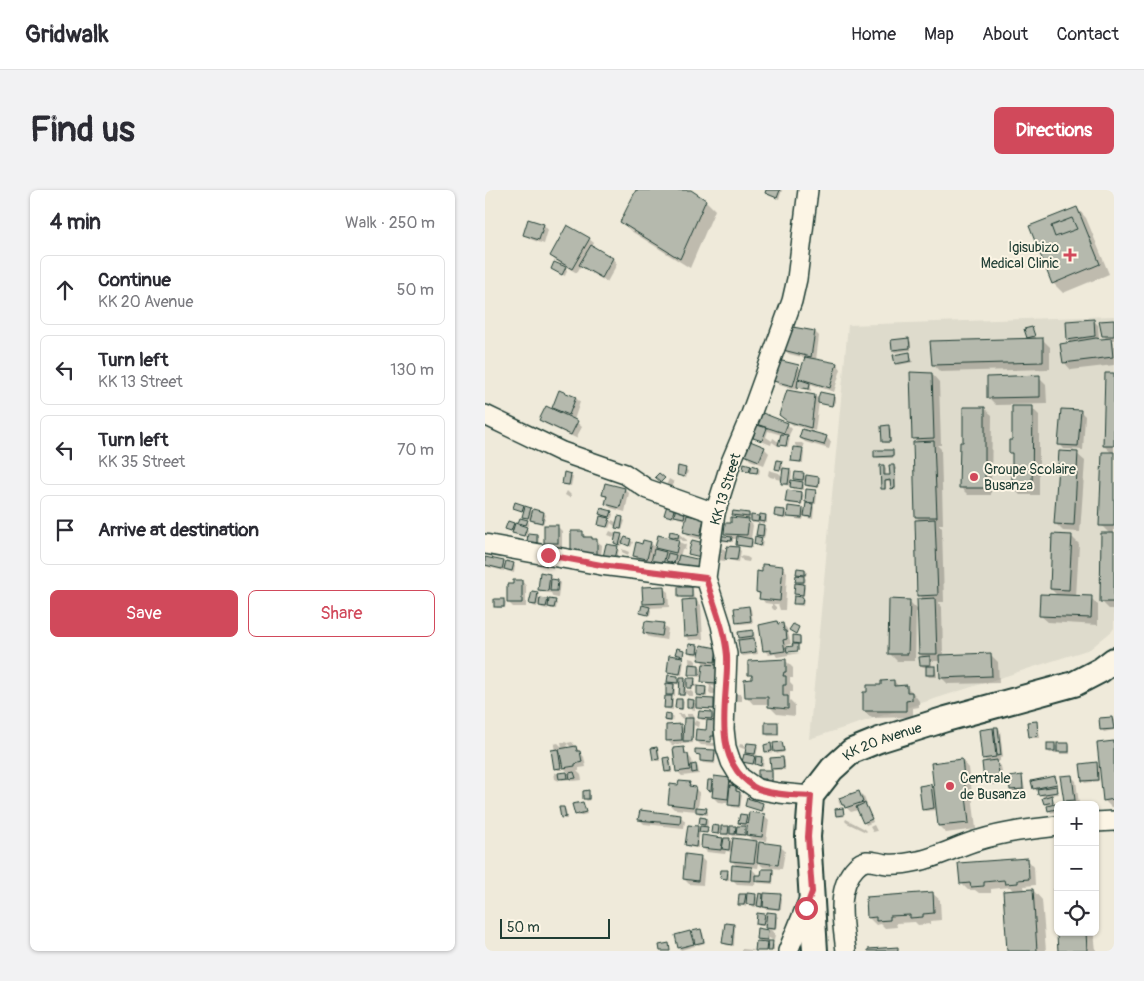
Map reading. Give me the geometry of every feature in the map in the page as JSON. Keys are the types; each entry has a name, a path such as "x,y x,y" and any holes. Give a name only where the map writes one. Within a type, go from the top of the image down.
{"main road":[{"name":"KK 20 Avenue","path":"811,796 831,769 852,751 879,740 946,719 1074,684 1101,670 1114,660"},
{"path":"811,796 808,837 815,951"}],"street":[{"name":"KK 13 Street","path":"808,190 797,279 792,301 750,417 731,462 715,513 706,578 721,625 727,654 724,729 726,747 731,762 740,776 757,789 811,796"},
{"path":"485,415 563,452 625,474 647,489 715,513"},
{"path":"485,544 601,565 706,578"},
{"path":"1099,822 1114,821"},
{"path":"846,951 843,927 843,889 856,866 865,860 887,864 916,862 979,840 1030,829 1054,826"},
{"path":"788,951 812,892"}],"shaded area":[{"name":"Groupe Scolaire Busanza","path":"1114,316 1114,628 1112,631 1090,649 809,739 848,325"}],"building":[{"path":"636,190 691,190 706,200 680,259 620,222"},
{"path":"766,190 780,190 777,198 765,193"},
{"path":"1077,207 1100,264 1052,284 1029,226"},
{"path":"1072,218 1077,229 1055,237 1051,226"},
{"path":"528,219 544,224 539,240 523,235"},
{"path":"567,225 590,238 572,269 550,256"},
{"path":"591,245 613,258 602,278 579,265"},
{"path":"554,262 566,267 562,275 551,269"},
{"path":"1094,319 1095,336 1067,340 1066,321"},
{"path":"1114,320 1114,336 1102,336 1099,321"},
{"path":"787,326 815,331 811,357 783,350"},
{"path":"1032,327 1035,336 1027,338 1024,329"},
{"path":"909,338 910,348 892,350 891,340"},
{"path":"1043,338 1043,362 932,365 930,341"},
{"path":"1096,338 1111,338 1113,357 1063,363 1060,344"},
{"path":"910,352 911,361 895,364 893,355"},
{"path":"805,357 837,363 830,388 798,378"},
{"path":"778,360 799,365 793,386 773,381"},
{"path":"910,372 932,373 934,438 912,439"},
{"path":"1105,373 1114,373 1114,446 1103,446"},
{"path":"1040,375 1040,397 987,398 987,377"},
{"path":"798,379 810,383 809,389 797,387"},
{"path":"559,390 576,397 569,415 552,408"},
{"path":"787,390 815,395 811,428 787,421 779,415"},
{"path":"820,392 834,395 832,406 818,403"},
{"path":"546,406 578,421 571,435 539,420"},
{"path":"1012,406 1033,406 1032,488 1012,488 1012,453 1009,453 1009,440 1012,440"},
{"path":"963,407 985,407 985,488 959,488 960,442 963,442"},
{"path":"1061,409 1081,410 1078,446 1058,445"},
{"path":"760,412 788,423 784,433 756,424"},
{"path":"757,425 767,428 762,441 753,438"},
{"path":"889,425 890,442 882,442 881,426"},
{"path":"802,429 827,436 824,445 799,438"},
{"path":"781,434 788,435 786,446 778,445"},
{"path":"750,441 765,447 759,461 744,455"},
{"path":"934,441 937,517 915,517 913,442"},
{"path":"793,447 803,448 801,462 791,461"},
{"path":"874,450 893,450 893,456 874,457"},
{"path":"1059,451 1078,452 1074,525 1054,524"},
{"path":"1102,452 1114,452 1114,526 1099,526"},
{"path":"777,460 782,461 780,470 775,469"},
{"path":"744,463 751,465 749,471 743,470"},
{"path":"752,465 758,467 757,473 750,472"},
{"path":"880,465 884,465 884,475 890,475 889,465 894,465 895,488 891,489 890,480 885,481 885,489 881,489"},
{"path":"678,466 686,468 684,477 677,475"},
{"path":"783,468 790,469 788,484 781,484"},
{"path":"564,472 571,474 569,485 562,484"},
{"path":"795,472 804,473 803,480 794,479"},
{"path":"659,473 665,478 661,482 655,477"},
{"path":"806,475 819,477 818,487 805,485"},
{"path":"791,480 803,482 802,489 790,487"},
{"path":"605,483 625,488 620,508 605,504 607,496 602,495"},
{"path":"806,489 816,490 814,503 805,502"},
{"path":"787,490 802,492 801,504 785,502"},
{"path":"515,502 524,505 522,511 513,508"},
{"path":"806,503 813,504 811,517 804,516"},
{"path":"667,505 675,506 672,517 664,515"},
{"path":"525,506 531,508 528,518 522,517"},
{"path":"788,506 803,508 802,518 787,517"},
{"path":"676,507 686,509 684,518 674,516"},
{"path":"601,508 612,511 610,517 599,514"},
{"path":"533,509 544,512 542,523 530,520"},
{"path":"775,509 785,510 784,518 774,516"},
{"path":"733,511 749,513 749,517 732,515"},
{"path":"760,514 766,515 765,522 759,521"},
{"path":"687,515 704,519 700,536 683,532"},
{"path":"751,515 759,516 758,522 751,521"},
{"path":"600,516 610,518 607,527 598,525"},
{"path":"618,516 623,517 621,529 615,528"},
{"path":"731,517 749,519 747,535 724,534 725,523 731,523"},
{"path":"520,518 528,520 526,525 518,523"},
{"path":"935,519 938,595 917,596 915,520"},
{"path":"508,521 514,523 511,531 505,529"},
{"path":"515,523 527,527 524,536 512,533"},
{"path":"758,524 764,525 763,536 756,535"},
{"path":"544,525 558,525 558,543 544,543"},
{"path":"571,531 583,531 583,537 597,539 597,555 571,555"},
{"path":"670,531 679,533 678,538 669,536"},
{"path":"528,533 537,534 537,543 527,543"},
{"path":"616,533 622,534 619,545 614,543"},
{"path":"1101,533 1114,533 1114,602 1100,602"},
{"path":"1052,534 1072,535 1069,590 1050,589"},
{"path":"658,535 679,540 676,553 655,548"},
{"path":"717,535 732,537 731,541 717,539"},
{"path":"737,536 752,539 751,547 736,545"},
{"path":"755,536 762,538 760,546 754,544"},
{"path":"625,537 631,539 629,546 622,543"},
{"path":"643,540 651,542 647,559 633,556 636,542 642,544"},
{"path":"692,540 704,543 701,557 688,554"},
{"path":"606,544 618,546 615,559 603,557"},
{"path":"727,546 739,547 737,560 725,559"},
{"path":"654,549 666,552 663,565 651,562"},
{"path":"668,553 676,555 674,563 666,561"},
{"path":"679,555 701,560 699,571 676,567"},
{"path":"485,557 504,561 502,569 485,565"},
{"path":"506,561 514,563 512,571 504,569"},
{"path":"762,564 783,566 780,601 759,599 760,593 756,592 757,571 762,572"},
{"path":"797,568 805,569 805,575 796,574"},
{"path":"540,572 550,574 548,591 538,590"},
{"path":"796,575 804,576 804,582 795,582"},
{"path":"551,579 558,580 557,591 550,591"},
{"path":"513,580 522,580 522,603 507,603 507,584 513,584"},
{"path":"795,583 804,584 803,595 794,594"},
{"path":"664,586 665,603 643,604 642,587"},
{"path":"678,587 692,587 692,597 678,597"},
{"path":"532,591 538,592 536,605 529,604"},
{"path":"1040,594 1092,596 1091,618 1039,616"},
{"path":"794,596 803,597 802,604 793,604"},
{"path":"540,598 548,599 546,607 539,606"},
{"path":"935,598 937,654 919,654 917,599"},
{"path":"494,599 504,599 504,607 494,607"},
{"path":"549,599 556,600 554,608 548,607"},
{"path":"696,599 699,635 684,636 682,600"},
{"path":"889,599 910,600 908,654 888,654"},
{"path":"642,605 650,607 648,615 640,613"},
{"path":"749,606 751,621 736,623 734,608"},
{"path":"645,621 664,623 662,636 643,633"},
{"path":"777,621 778,624 783,623 784,631 786,631 787,639 783,640 785,651 771,653 771,650 763,651 759,625"},
{"path":"793,624 799,627 796,634 789,630"},
{"path":"753,630 753,636 739,638 738,632"},
{"path":"793,635 800,636 800,644 793,643"},
{"path":"754,638 756,652 740,654 738,640"},
{"path":"689,644 698,645 697,653 688,652"},
{"path":"792,644 798,644 798,651 787,652 786,647 793,646"},
{"path":"701,645 717,648 715,662 698,660"},
{"path":"677,648 684,650 683,656 675,654"},
{"path":"991,653 992,676 940,678 939,655"},
{"path":"669,655 683,657 680,674 667,672"},
{"path":"930,656 930,665 920,665 919,657"},
{"path":"786,659 786,672 784,672 783,676 786,676 786,685 783,685 783,696 788,696 788,709 768,707 768,697 745,697 744,680 752,679 752,675 748,675 748,661"},
{"path":"689,664 699,665 699,675 688,675"},
{"path":"703,664 718,665 717,683 701,682"},
{"path":"926,666 935,666 935,675 926,675"},
{"path":"668,675 678,676 678,683 667,682"},
{"path":"680,677 685,677 684,695 679,695"},
{"path":"687,678 695,678 692,688 687,688"},
{"path":"894,680 894,686 907,685 907,692 912,692 912,700 906,701 906,711 863,711 863,692 867,692 867,685 881,685 881,681"},
{"path":"666,683 674,684 673,695 666,695"},
{"path":"697,686 706,687 705,696 697,695"},
{"path":"665,696 672,696 671,708 664,708"},
{"path":"696,698 714,699 714,709 696,708"},
{"path":"676,699 682,699 682,709 675,708"},
{"path":"687,699 694,700 693,708 687,708"},
{"path":"699,711 712,712 712,719 698,718"},
{"path":"665,713 671,714 671,721 664,720"},
{"path":"1112,717 1114,729 1100,730 1099,718"},
{"path":"684,718 693,718 692,741 683,741"},
{"path":"707,720 715,721 714,736 711,736 711,742 695,741 696,729 706,730"},
{"path":"1037,721 1038,736 1029,737 1027,722"},
{"path":"765,722 778,722 778,734 765,734"},
{"path":"681,724 682,740 666,741 666,725"},
{"path":"994,727 998,727 1001,755 997,756"},
{"path":"993,728 996,757 982,759 979,730"},
{"path":"1114,741 1114,799 1103,801 1097,743"},
{"path":"782,742 784,751 774,752 773,743"},
{"path":"747,743 757,744 755,754 745,753"},
{"path":"771,743 772,751 765,752 764,745"},
{"path":"1047,743 1055,743 1055,751 1047,751"},
{"path":"1057,743 1069,743 1069,752 1057,752"},
{"path":"576,746 577,751 580,751 582,762 575,764 575,766 563,768 559,749"},
{"path":"657,747 659,759 653,760 651,748"},
{"path":"684,747 685,754 688,754 690,770 676,772 673,748"},
{"path":"558,749 561,768 554,769 551,750"},
{"path":"695,749 715,750 714,762 700,761 700,755 695,754"},
{"path":"744,754 755,756 753,764 742,762"},
{"path":"756,756 762,757 761,766 755,764"},
{"path":"669,757 671,771 665,772 663,758"},
{"path":"783,757 784,768 771,769 770,758"},
{"path":"962,759 969,823 938,826 931,763"},
{"path":"997,760 1000,779 984,781 982,762"},
{"path":"1097,762 1098,780 1082,781 1080,764"},
{"path":"696,764 697,772 692,773 691,765"},
{"path":"758,770 772,770 772,784 766,784 766,779 758,779"},
{"path":"567,772 568,778 559,779 558,773"},
{"path":"574,772 576,778 570,779 569,773"},
{"path":"1022,775 1023,789 1010,790 1009,777"},
{"path":"1072,775 1075,800 1064,801 1060,776"},
{"path":"714,776 730,778 728,799 712,797"},
{"path":"1055,776 1057,784 1033,789 1031,781"},
{"path":"708,780 712,780 711,791 707,790"},
{"path":"679,781 690,782 689,786 696,787 693,807 668,804 670,784 678,785"},
{"path":"931,784 934,808 922,810 919,786"},
{"path":"730,785 736,786 736,791 740,792 739,806 728,805"},
{"path":"1057,786 1058,792 1038,795 1037,789"},
{"path":"589,790 589,799 583,799 583,791"},
{"path":"859,791 863,802 845,808 842,805 839,798"},
{"path":"1052,795 1053,802 1044,804 1042,798"},
{"path":"747,798 763,803 761,811 745,806"},
{"path":"583,802 586,812 575,815 572,804"},
{"path":"865,803 872,819 863,823 856,807"},
{"path":"1054,804 1054,810 1048,811 1047,806"},
{"path":"559,807 564,807 566,817 561,818"},
{"path":"696,807 707,808 706,813 696,812"},
{"path":"843,808 844,815 836,816 835,809"},
{"path":"640,810 681,815 680,824 638,820"},
{"path":"749,812 765,814 762,837 746,835"},
{"path":"740,814 747,815 745,824 738,823"},
{"path":"700,817 706,818 705,825 699,824"},
{"path":"688,825 698,826 696,847 685,845"},
{"path":"712,825 719,826 718,834 711,833"},
{"path":"700,826 708,827 707,833 699,832"},
{"path":"721,826 729,826 728,834 721,834"},
{"path":"730,826 736,826 735,834 730,834"},
{"path":"737,826 745,826 745,835 736,834"},
{"path":"702,835 723,838 721,850 701,848"},
{"path":"724,838 730,838 729,850 722,849"},
{"path":"733,838 757,841 754,863 730,861"},
{"path":"759,842 781,845 778,865 757,862"},
{"path":"685,854 701,856 698,881 683,879"},
{"path":"1028,858 1029,879 1018,880 1018,883 1005,884 1004,880 984,882 984,886 971,887 970,883 960,884 958,863"},
{"path":"732,865 752,867 751,881 731,880"},
{"path":"762,869 773,869 772,882 755,881 755,875 761,875"},
{"path":"721,870 728,870 727,879 720,878"},
{"path":"1033,889 1037,951 1007,951 1003,891"},
{"path":"933,892 934,913 923,914 923,917 910,918 910,915 890,916 890,920 876,921 876,917 867,918 866,897"},
{"path":"747,893 756,894 755,905 746,904"},
{"path":"759,893 763,894 762,907 757,906"},
{"path":"764,893 781,894 779,909 763,907"},
{"path":"739,894 746,894 744,905 738,905"},
{"path":"767,912 776,913 775,929 765,928"},
{"path":"757,913 765,914 763,925 756,924"},
{"path":"725,923 734,924 732,945 722,943"},
{"path":"757,928 768,930 767,940 756,939"},
{"path":"701,929 704,942 695,944 692,931"},
{"path":"690,931 694,944 678,948 675,935"},
{"path":"1057,936 1086,936 1087,951 1058,951"},
{"path":"756,941 767,942 766,951 755,951"},
{"path":"768,941 773,941 772,951 767,951"},
{"path":"669,943 670,951 660,951 659,945"},
{"path":"898,947 898,951 868,951 868,949"}],"place":[{"name":"Igisubizo Medical Clinic","path":"1070,255"},
{"name":"Groupe Scolaire Busanza","path":"974,477"},
{"name":"Centrale de Busanza","path":"950,786"}],"route":[{"path":"548,555 601,565 706,578 721,625 727,654 724,729 726,747 731,762 740,776 757,789 811,796 808,837 812,892 806,908"}]}
